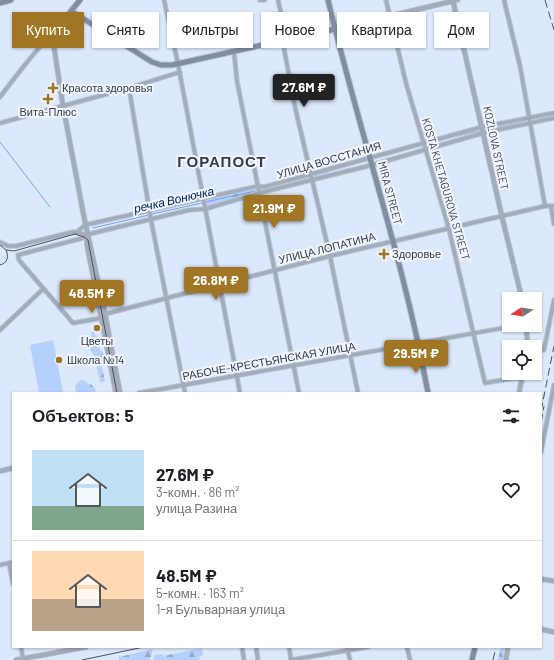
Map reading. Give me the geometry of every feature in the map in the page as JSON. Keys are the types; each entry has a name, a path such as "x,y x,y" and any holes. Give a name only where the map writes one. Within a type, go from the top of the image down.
{"main road":[{"path":"0,4 11,0"},
{"path":"80,0 71,11 152,62 165,66 261,46"},
{"name":"MIRA STREET","path":"328,0 419,342 428,392"},
{"path":"329,30 335,29"},
{"path":"472,660 474,648"}],"street":[{"path":"164,0 180,72 240,392"},
{"path":"260,0 265,0"},
{"path":"278,0 280,12"},
{"name":"KOSTA KHETAGUROVA STREET","path":"386,0 388,12"},
{"path":"401,12 440,2 456,0"},
{"name":"KOZLOVA STREET","path":"456,0 502,217 520,292"},
{"path":"504,0 520,66 545,206"},
{"path":"0,97 38,48"},
{"path":"54,48 63,106 87,235 87,245 120,392"},
{"path":"284,48 330,256 358,392"},
{"name":"KOSTA KHETAGUROVA STREET","path":"397,48 449,229 485,383 503,380"},
{"path":"234,52 237,80 299,392"},
{"path":"0,123 129,88 180,72"},
{"path":"129,88 151,218 185,392"},
{"name":"УЛИЦА ВОССТАНИЯ","path":"43,289 18,260 20,253 83,238 87,235 151,218 205,207 258,190 312,177 370,157 530,120 554,113"},
{"name":"УЛИЦА ВОССТАНИЯ","path":"530,120 554,118"},
{"name":"УЛИЦА ВОССТАНИЯ","path":"85,225 203,198 258,190 264,187 372,165 425,145 483,130"},
{"name":"УЛИЦА ЛОПАТИНА","path":"43,289 73,323 330,256 545,206 552,206"},
{"path":"552,206 554,224"},
{"path":"0,242 11,246 16,246 77,232 85,225"},
{"path":"77,232 87,235"},
{"path":"0,330 43,289"},
{"path":"542,350 544,350 554,300"},
{"path":"104,316 116,392"},
{"name":"РАБОЧЕ-КРЕСТЬЯНСКАЯ УЛИЦА","path":"145,392 351,356 419,342 502,329"},
{"path":"520,392 522,380"},
{"path":"542,448 552,408 554,385"},
{"path":"0,471 12,468"},
{"path":"0,564 11,562 12,573"},
{"path":"542,579 554,581"},
{"path":"542,629 554,632"},
{"path":"21,648 23,659"},
{"path":"16,660 81,648"},
{"path":"242,648 244,660"},
{"path":"256,648 258,660"},
{"path":"289,648 291,660 348,648 350,660"},
{"path":"407,648 410,660"},
{"path":"506,660 508,648"}],"green space":[{"path":"256,189 257,192 207,206 206,199"},
{"path":"91,332 94,332 95,335 101,339 99,345 100,350 103,352 104,360 101,363 105,381 102,382 100,382 94,355 90,350 90,341 92,339"},
{"path":"53,340 63,392 39,392 30,345"},
{"path":"79,381 86,381 88,384 91,384 96,390 95,392 76,392 75,386"},
{"path":"202,648 203,655 199,657 199,660 153,660 155,655 162,654 163,656"},
{"path":"501,648 505,648 503,660 498,660"},
{"path":"153,649 150,660 119,660 119,657"}],"waterway":[{"path":"485,130 554,115"},
{"path":"448,138 480,131"},
{"name":"речка Вонючка","path":"0,142 50,207"},
{"path":"380,157 395,153"},
{"name":"речка Вонючка","path":"260,190 328,172"},
{"name":"речка Вонючка","path":"205,202 256,191"},
{"name":"речка Вонючка","path":"152,214 202,203"},
{"name":"речка Вонючка","path":"93,228 149,215"}],"tram line":[{"path":"0,245 6,250 14,251 75,234 88,240 117,392"},
{"path":"0,265 5,263 7,259 6,250"},
{"path":"82,660 139,648"}],"railway":[{"path":"545,0 554,30"},
{"path":"542,406 554,346"},
{"path":"542,417 544,406"},
{"path":"493,660 496,648"}],"place":[{"name":"Красота здоровья","path":"53,88"},
{"name":"Вита-Плюс","path":"48,99"},
{"name":"Здоровье","path":"384,254"},
{"name":"Цветы","path":"97,328"},
{"name":"Школа №14","path":"59,360"}],"district":[{"name":"ГОРАПОСТ","path":"222,162"}]}
